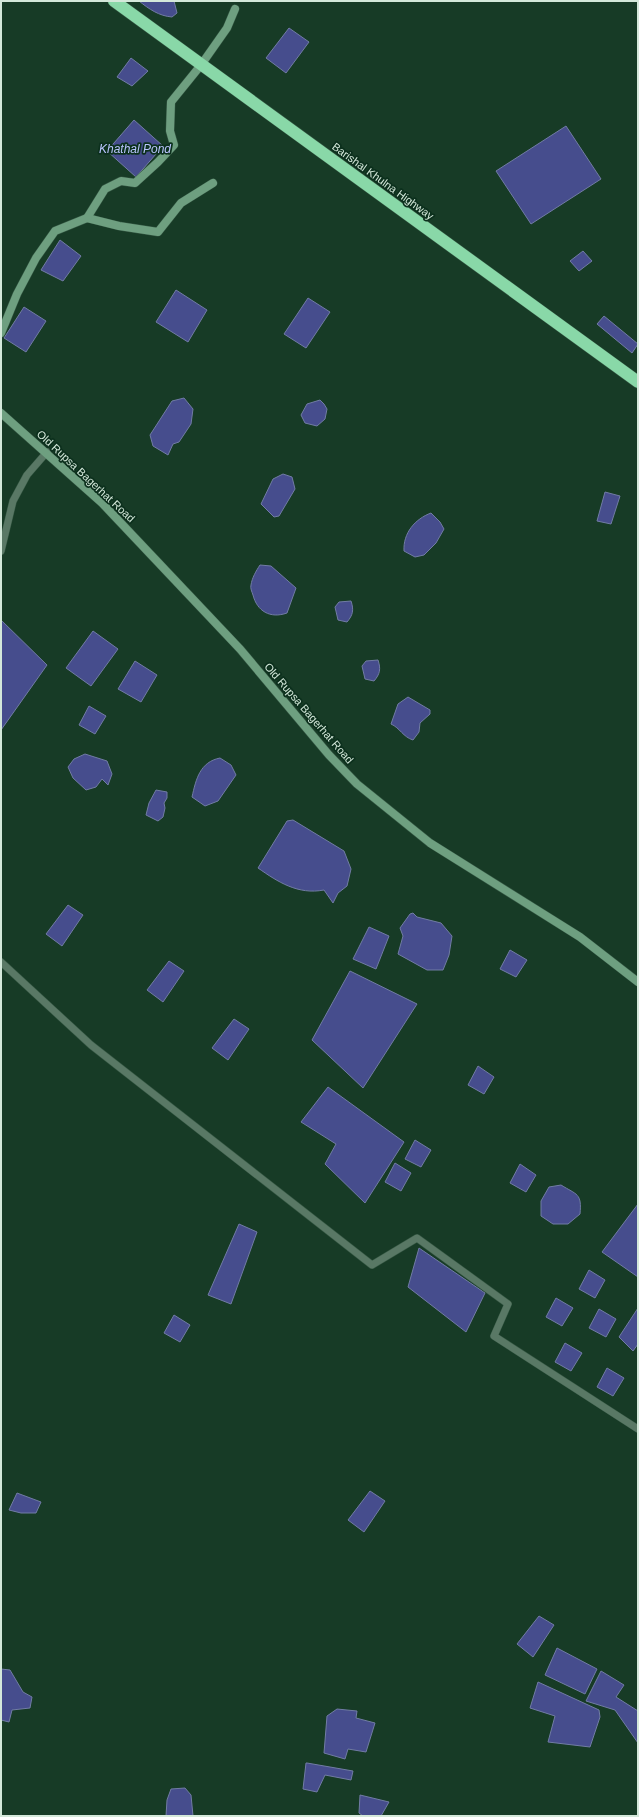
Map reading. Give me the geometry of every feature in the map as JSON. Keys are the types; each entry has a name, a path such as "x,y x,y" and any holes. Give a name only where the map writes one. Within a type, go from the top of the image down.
{"highway":[{"name":"Barishal Khulna Highway","path":"114,1 638,382"}],"street":[{"path":"1,333 17,294 36,258 55,231 87,218 105,189 121,181 135,183 174,146 170,131 171,102 201,65 227,28 234,9"},
{"path":"87,218 119,226 158,232 181,204 213,183"},
{"name":"Old Rupsa Bagerhat Road","path":"1,412 102,503 240,649 329,755 357,784 430,843 580,937 638,982"},
{"path":"1,551 13,500 27,475 46,452"},
{"path":"1,962 91,1045 372,1265 417,1238 508,1304 494,1336 638,1429"}],"water":[{"path":"139,1 174,1 177,13 172,17 158,14"},
{"path":"289,28 309,42 286,73 266,58"},
{"path":"131,58 148,71 132,86 117,77"},
{"name":"Khathal Pond","path":"134,120 163,146 136,177 107,151"},
{"path":"566,126 601,179 531,224 496,171"},
{"path":"60,240 81,256 63,281 41,270"},
{"path":"583,251 592,261 579,271 570,261"},
{"path":"176,290 207,310 188,342 156,322"},
{"path":"308,298 330,312 306,348 284,334"},
{"path":"24,307 46,321 26,352 4,338"},
{"path":"604,316 638,344 632,353 597,324"},
{"path":"184,398 193,409 191,424 179,442 173,444 168,455 153,446 150,435 172,401"},
{"path":"320,400 327,409 325,419 317,426 305,423 301,415 307,404"},
{"path":"283,474 292,477 295,489 279,516 274,517 261,504 273,479"},
{"path":"605,492 620,496 611,524 597,521"},
{"path":"431,513 440,522 444,529 436,543 424,555 415,557 404,551 406,538 415,523"},
{"path":"260,565 271,566 296,588 287,613 281,615 270,614 261,609 255,601 251,586 253,577"},
{"path":"351,601 352,615 347,622 338,620 335,607 339,602"},
{"path":"1,620 47,665 1,730"},
{"path":"93,631 118,649 91,686 66,668"},
{"path":"378,660 379,674 374,681 365,679 362,666 366,661"},
{"path":"135,661 157,675 141,702 118,689"},
{"path":"408,697 430,710 430,714 420,723 419,732 413,740 391,724 398,704"},
{"path":"89,706 106,716 95,734 79,725"},
{"path":"85,754 107,761 112,774 108,785 102,779 96,787 86,790 73,778 68,767 74,759"},
{"path":"220,758 231,765 236,775 218,801 205,806 192,797 195,784 203,767 213,760"},
{"path":"156,790 167,792 167,798 164,803 165,808 163,817 158,821 146,815 149,803"},
{"path":"293,820 344,851 351,869 347,886 338,893 333,903 324,890 306,891 297,889 273,878 258,868 287,821"},
{"path":"68,905 83,915 62,946 46,934"},
{"path":"413,913 417,917 441,923 452,936 449,955 443,970 427,970 398,954 403,936 400,928 410,914"},
{"path":"369,927 389,936 376,969 353,959"},
{"path":"510,950 527,960 516,977 500,969"},
{"path":"169,961 184,971 163,1002 147,990"},
{"path":"350,971 417,1004 363,1088 312,1040"},
{"path":"234,1019 249,1029 228,1060 212,1048"},
{"path":"478,1066 494,1077 484,1094 468,1085"},
{"path":"328,1087 404,1142 365,1203 325,1164 336,1144 301,1122"},
{"path":"415,1140 431,1150 421,1167 405,1159"},
{"path":"395,1163 411,1173 401,1191 385,1182"},
{"path":"520,1164 536,1175 526,1192 510,1183"},
{"path":"561,1185 575,1193 579,1198 580,1214 568,1224 553,1224 541,1216 541,1201 549,1187"},
{"path":"638,1204 638,1277 602,1252"},
{"path":"239,1224 257,1232 231,1304 208,1295"},
{"path":"419,1248 485,1293 466,1332 408,1287"},
{"path":"589,1270 605,1280 595,1298 579,1289"},
{"path":"556,1298 573,1308 562,1326 546,1317"},
{"path":"638,1308 638,1344 633,1351 619,1337"},
{"path":"599,1309 616,1319 606,1337 589,1328"},
{"path":"174,1315 190,1325 180,1342 164,1333"},
{"path":"565,1343 582,1353 571,1371 555,1362"},
{"path":"607,1368 624,1378 613,1396 597,1387"},
{"path":"370,1491 385,1501 364,1532 348,1520"},
{"path":"17,1493 41,1502 36,1513 21,1513 9,1510"},
{"path":"539,1616 554,1625 533,1657 517,1644"},
{"path":"557,1648 597,1669 585,1694 545,1675"},
{"path":"1,1669 10,1670 23,1692 32,1697 30,1708 12,1710 9,1722 1,1720"},
{"path":"601,1671 624,1685 616,1697 638,1711 638,1743 615,1710 586,1701"},
{"path":"538,1682 599,1710 600,1717 590,1747 548,1742 555,1716 530,1708"},
{"path":"337,1709 357,1711 356,1718 375,1723 366,1752 348,1749 345,1759 324,1753 327,1716"},
{"path":"306,1763 353,1771 351,1780 325,1775 317,1792 303,1789"},
{"path":"185,1788 191,1795 193,1816 166,1816 167,1800 171,1789"},
{"path":"360,1795 389,1802 381,1816 363,1816 359,1813"}]}
